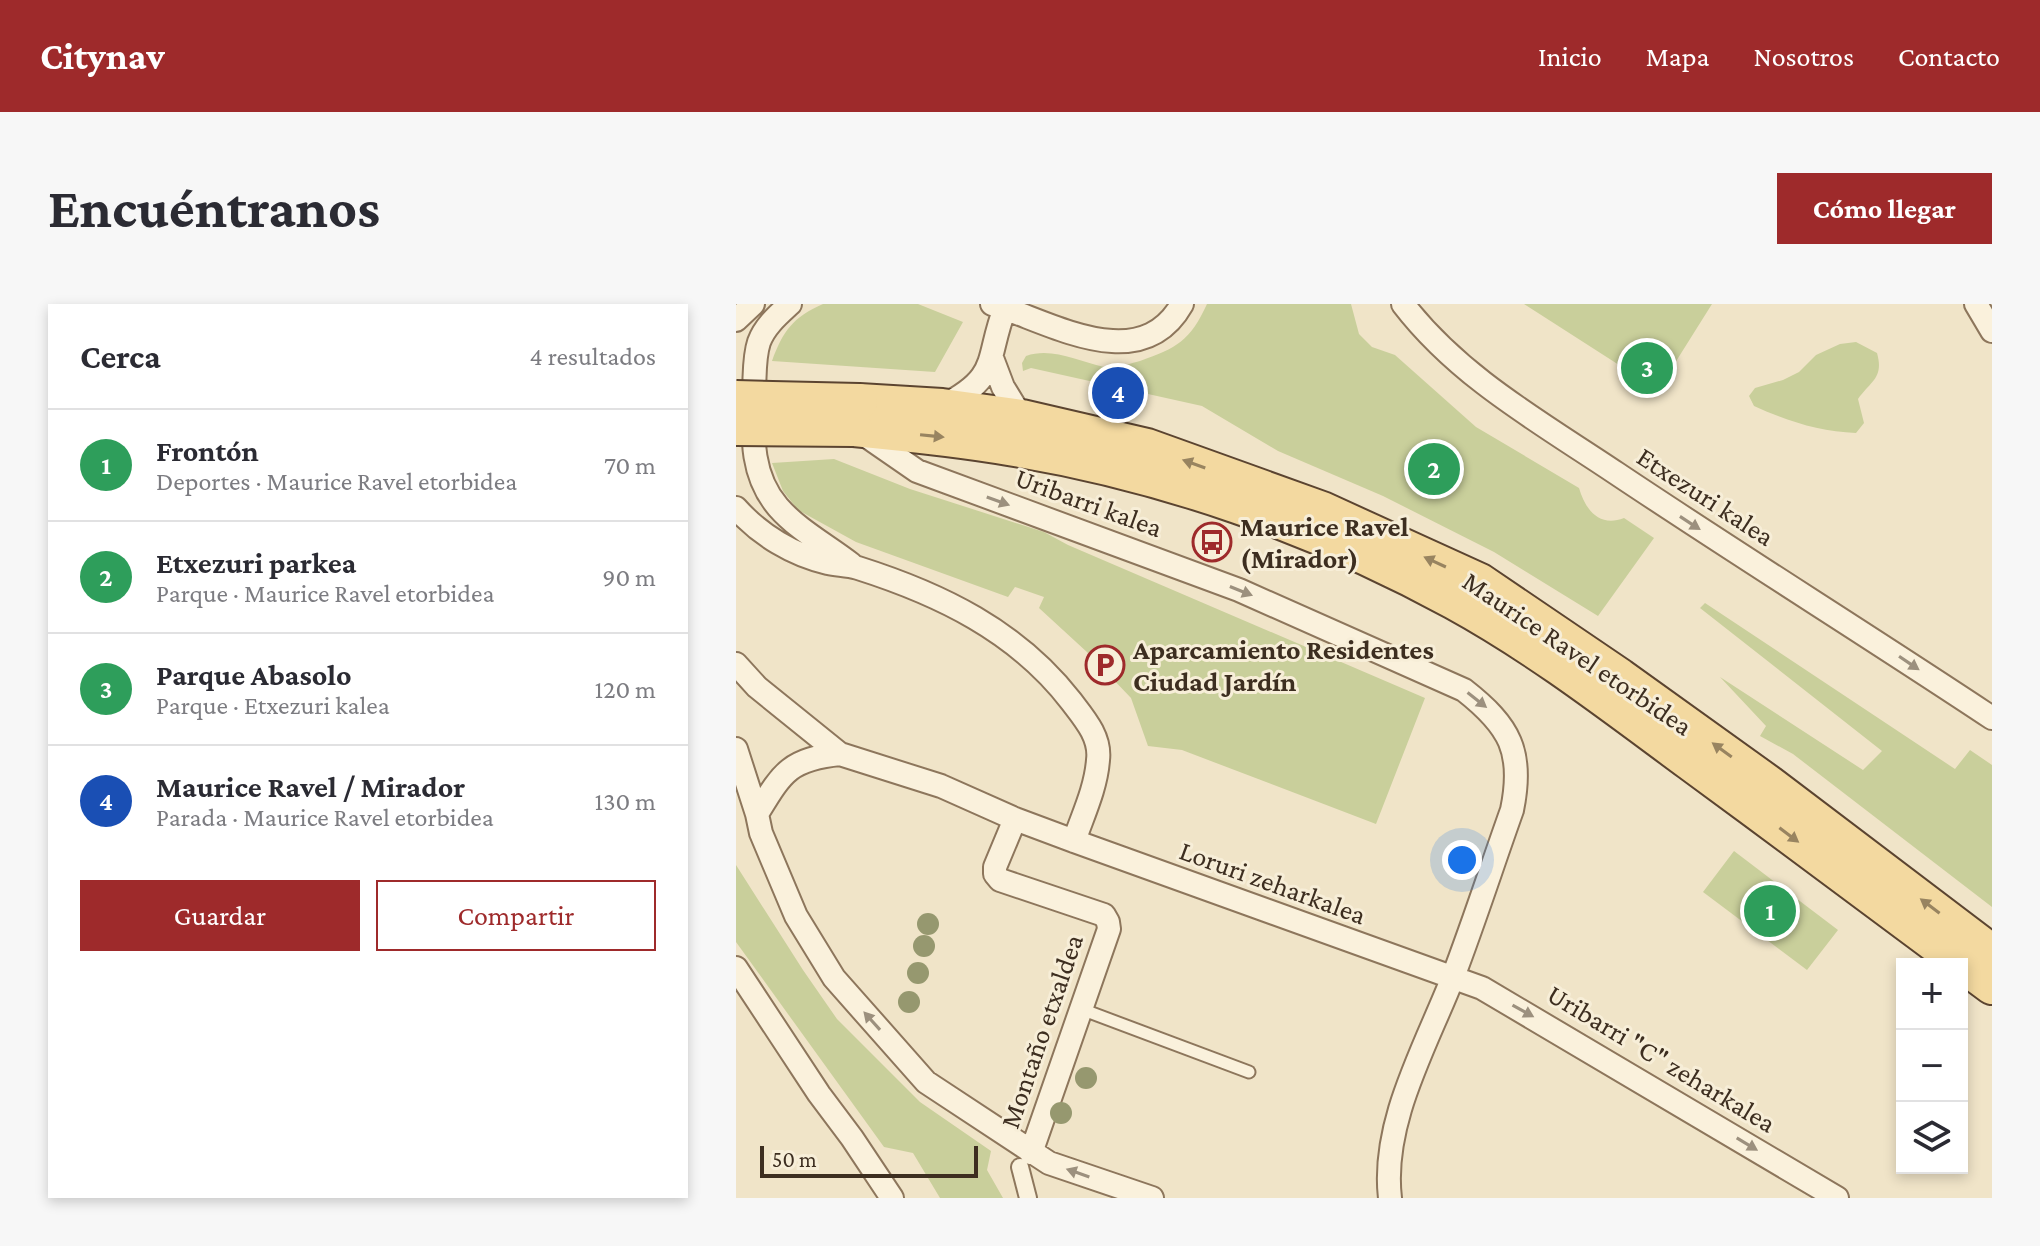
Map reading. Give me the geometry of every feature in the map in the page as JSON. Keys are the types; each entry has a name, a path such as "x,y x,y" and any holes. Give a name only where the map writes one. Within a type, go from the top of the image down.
{"main road":[{"name":"Maurice Ravel etorbidea","path":"736,399 856,415 1134,474 1209,496 1305,531 1368,559 1455,602 1584,685 1992,986"},
{"name":"Maurice Ravel etorbidea","path":"736,427 942,407 1022,418 1147,447 1322,510 1480,582 1769,784 1992,953"}],"street":[{"path":"736,320 753,304"},
{"path":"790,304 766,330 755,358 752,443 757,468 779,508 855,567"},
{"path":"942,407 968,393 982,379 992,358 998,306 1095,340 1120,343 1159,330 1182,304"},
{"name":"Etxezuri kalea","path":"1403,304 1440,347 1485,385 1992,718"},
{"path":"1976,304 1992,331"},
{"path":"992,358 1003,387 1022,418"},
{"name":"Uribarri kalea","path":"856,415 917,471 1239,590 1464,690 1491,711 1510,743 1517,770 1512,810 1452,979 1395,1124 1387,1172 1390,1198"},
{"path":"736,508 767,535 796,553 827,563 855,567 929,594 978,617 1015,644 1058,684 1091,730 1099,759 1074,841"},
{"name":"Loruri zeharkalea","path":"736,664 757,687 840,754 941,786 1015,819 1452,979"},
{"name":"Montaño etxaldea","path":"736,749 761,833 796,916 834,978 926,1082 1025,1160 1049,1163 1152,1198"},
{"path":"757,814 777,781 794,765 821,756 840,754"},
{"name":"Montaño etxaldea","path":"1015,819 995,867 995,874 1000,880 1104,915 1109,929 1025,1160"},
{"path":"736,968 892,1198"},
{"name":"Uribarri \"C\" zeharkalea","path":"1452,979 1482,988 1553,1027 1837,1198"},
{"path":"1025,1160 1028,1198"}],"lane":[{"path":"1081,1009 1249,1072"}],"green space":[{"path":"823,304 918,304 963,322 935,372 772,361 790,326"},
{"path":"1207,304 1351,304 1359,334 1372,347 1395,355 1476,427 1579,488 1594,515 1607,520 1624,518 1654,538 1598,616 1494,552 1383,496 1278,451 1202,406 1031,368 1023,371 1022,363 1026,356 1045,353 1104,367 1140,361 1181,342 1195,327"},
{"path":"1524,304 1712,304 1658,390"},
{"path":"1856,342 1877,353 1879,368 1875,379 1858,399 1864,423 1856,433 1804,425 1754,406 1749,396 1755,388 1799,372 1816,355 1840,344"},
{"path":"834,459 910,489 1044,532 1425,698 1376,824 1182,750 1148,746 1131,698 1039,608 1044,597 1015,587 1008,597 856,542 798,510 783,491 772,463"},
{"path":"1705,603 1955,769 1970,750 1992,765 1992,907 1793,754 1760,736 1766,726 1720,677 1863,770 1882,751 1700,608"},
{"path":"1734,851 1838,930 1807,970 1703,892"},
{"path":"736,865 837,1019 920,1102 991,1151 987,1170 1003,1198 940,1198 913,1153 884,1147 736,942"}],"place":[{"name":"Parque Abasolo","path":"1647,368"},
{"name":"Maurice Ravel / Mirador","path":"1118,393"},
{"name":"Etxezuri parkea","path":"1434,469"},
{"name":"Maurice Ravel (Mirador)","path":"1212,542"},
{"name":"Aparcamiento Residentes Ciudad Jardín","path":"1105,665"},
{"name":"Frontón","path":"1770,911"}]}
